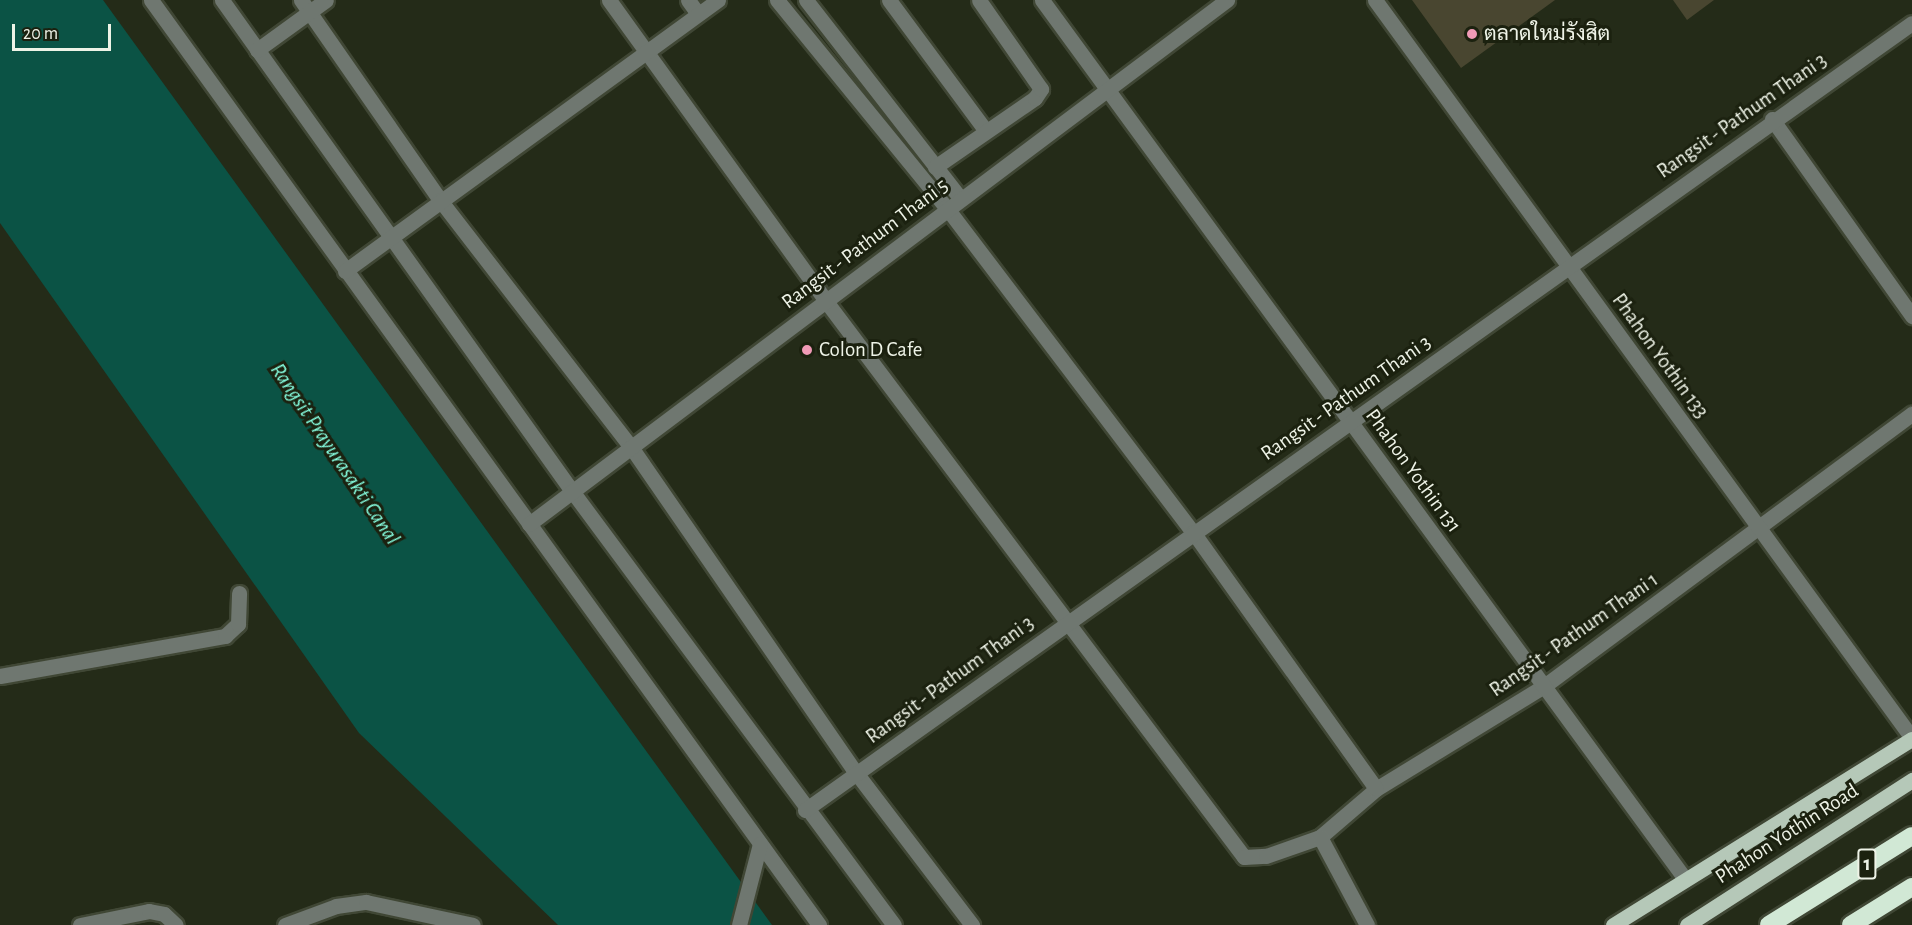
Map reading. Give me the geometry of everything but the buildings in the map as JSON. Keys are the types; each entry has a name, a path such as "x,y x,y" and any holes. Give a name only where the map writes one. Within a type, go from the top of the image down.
{"highway":[{"name":"1","path":"1769,925 1912,837"},
{"path":"1851,925 1912,887"}],"main road":[{"path":"1613,925 1912,738"},
{"name":"Phahon Yothin Road","path":"1687,925 1912,780"}],"street":[{"path":"151,0 819,925"},
{"path":"222,0 572,491 805,810 894,925"},
{"path":"256,50 305,6 326,0"},
{"path":"609,0 825,300 1066,622"},
{"path":"688,0 698,14"},
{"path":"345,271 390,236 718,0"},
{"path":"777,0 946,207 1193,532 1376,789"},
{"path":"806,0 960,198"},
{"path":"889,0 986,131"},
{"path":"935,167 1041,89 979,0"},
{"name":"Phahon Yothin 131","path":"1042,0 1685,879"},
{"name":"Rangsit - Pathum Thani 5","path":"530,524 946,207 1227,0"},
{"name":"Phahon Yothin 133","path":"1375,0 1912,738"},
{"path":"305,6 440,200 631,447 857,774 972,925"},
{"name":"Rangsit - Pathum Thani 3","path":"805,810 1772,119 1912,23"},
{"path":"1772,119 1912,316"},
{"name":"Rangsit - Pathum Thani 1","path":"1066,622 1244,857 1266,856 1320,837 1376,789 1544,686 1912,414"},
{"path":"0,676 225,636 238,624 239,593"},
{"path":"1320,837 1367,925"},
{"path":"739,925 760,844"},
{"path":"285,925 336,906 366,902 472,925"},
{"path":"80,925 149,910 164,914 176,925"}],"water":[{"name":"Rangsit Prayurasakti Canal","path":"0,0 103,0 772,925 558,925 359,733 0,223"}],"place":[{"name":"ตลาดใหม่รังสิต","path":"1472,34"},
{"name":"Colon D Cafe","path":"807,350"}]}
